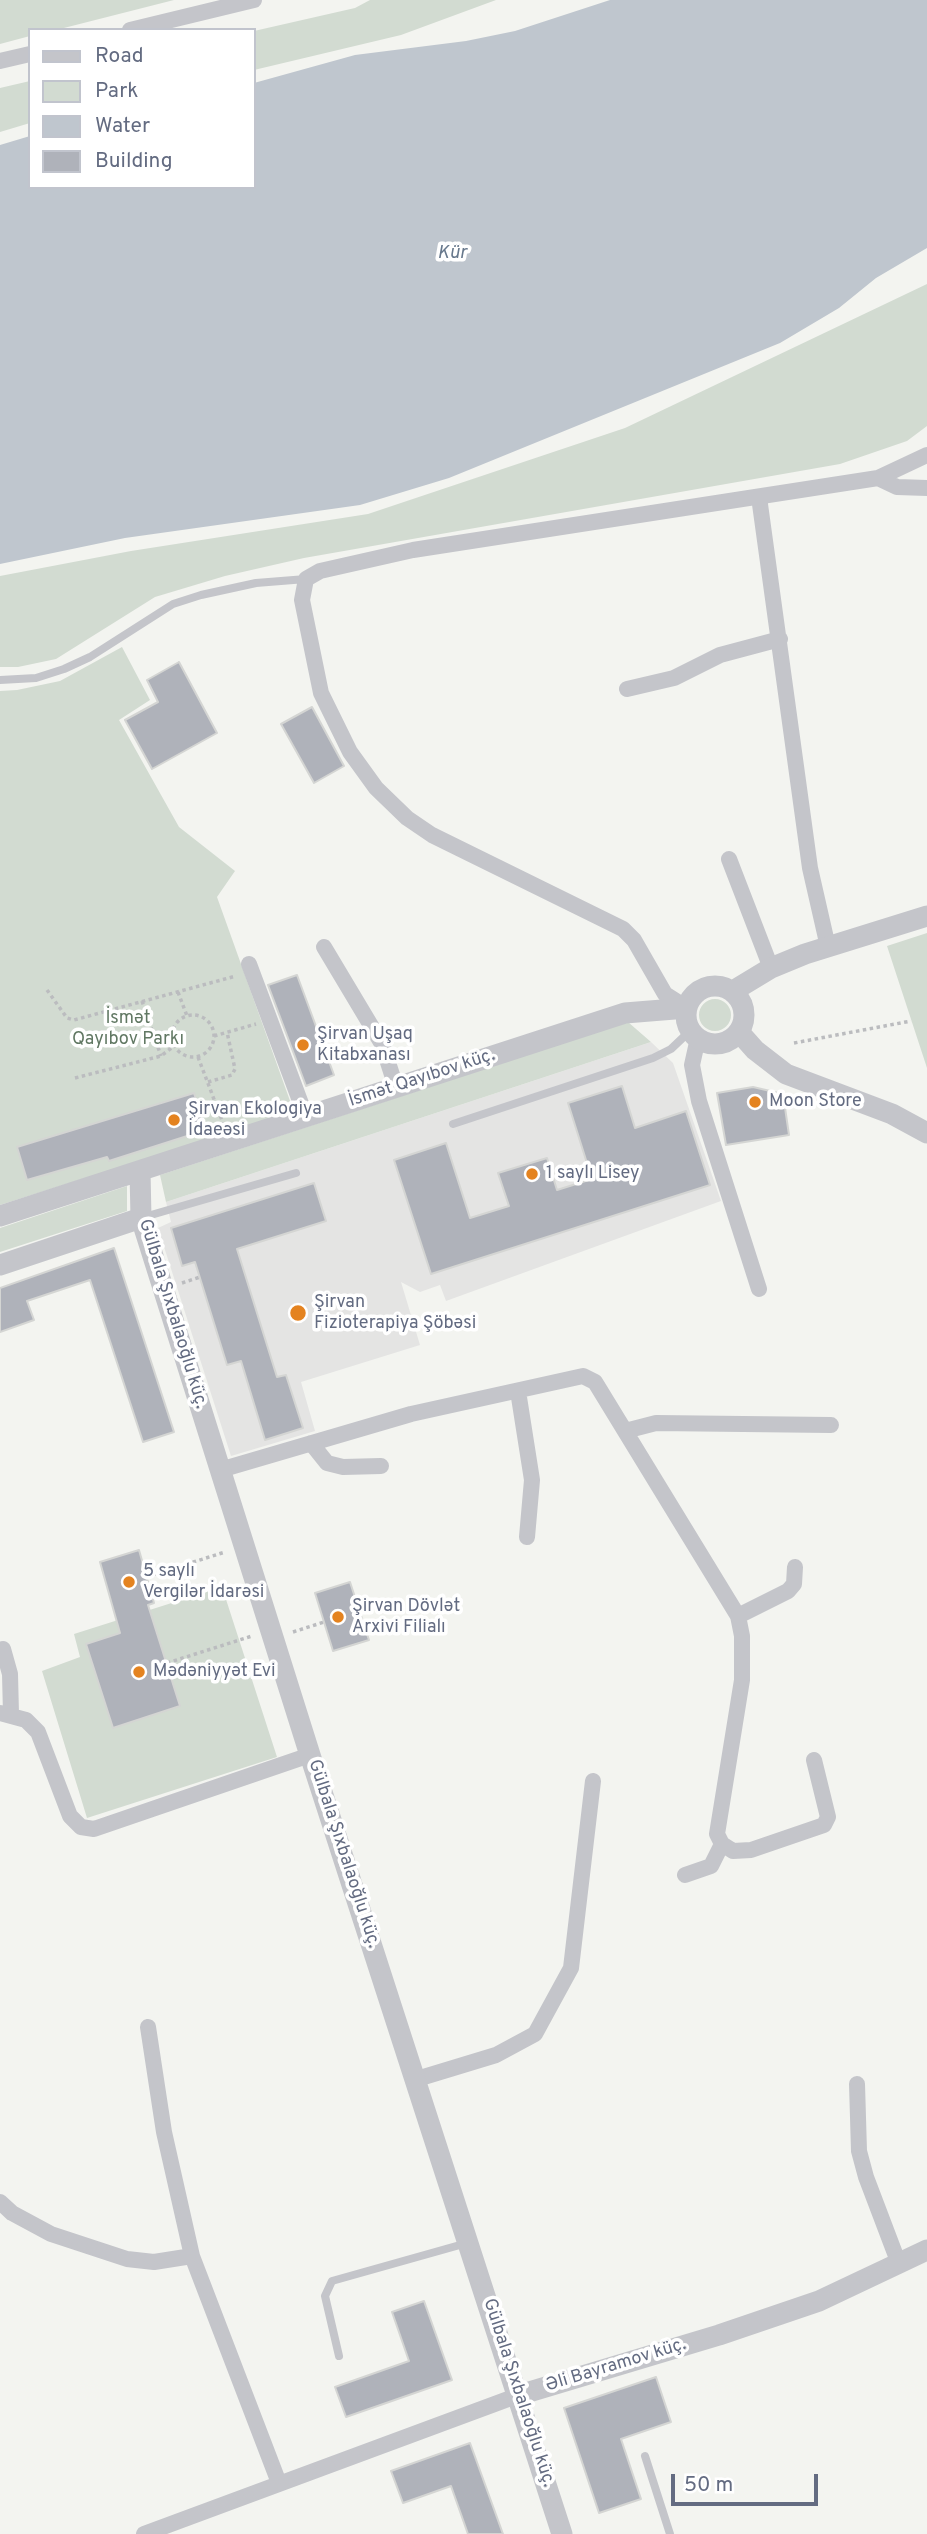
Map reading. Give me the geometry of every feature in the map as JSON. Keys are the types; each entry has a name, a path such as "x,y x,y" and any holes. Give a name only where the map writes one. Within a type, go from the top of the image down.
{"street":[{"path":"138,28 254,0"},
{"path":"0,61 28,54"},
{"path":"687,1008 665,994 634,940 623,929 432,835 407,818 376,788 350,752 321,693 302,600 306,579 320,571 413,551 878,478 927,455"},
{"path":"878,478 897,487 927,488"},
{"path":"759,497 810,868 828,947"},
{"path":"627,689 674,678 720,654 780,639"},
{"path":"729,859 771,968"},
{"path":"759,1289 699,1101 692,1065 694,1034 687,1008 692,998 711,986 733,991 771,968 927,916"},
{"path":"324,947 382,1044 396,1087"},
{"path":"250,968 306,1117"},
{"path":"694,1034 720,1044 739,1032 744,1010 733,991"},
{"name":"İsmət Qayıbov küç.","path":"0,1216 625,1013 687,1008"},
{"path":"739,1032 755,1050 786,1074 892,1114 927,1133"},
{"name":"Gülbala Şıxbalaoğlu küç.","path":"140,1171 141,1218 310,1755 470,2242 562,2534"},
{"path":"0,1265 141,1218"},
{"path":"220,1470 411,1414 583,1376 595,1382 738,1616 742,1636 742,1680 716,1834 722,1844 733,1851 751,1850 824,1825 828,1817 814,1760"},
{"path":"518,1391 532,1480 527,1537"},
{"path":"625,1431 656,1423 831,1425"},
{"path":"311,1443 327,1462 343,1466 381,1466"},
{"path":"738,1616 788,1591 794,1584 795,1567"},
{"path":"3,1648 10,1674 5,1714 26,1720 38,1732 70,1816 81,1827 94,1829 310,1755"},
{"path":"417,2079 496,2055 535,2034 571,1968 593,1781"},
{"path":"685,1875 711,1866 722,1844"},
{"path":"148,2027 164,2132 192,2256 279,2483"},
{"path":"857,2084 859,2151 899,2264"},
{"path":"0,2202 12,2213 51,2234 127,2259 154,2262 192,2256"},
{"name":"Əli Bayramov küç.","path":"144,2534 519,2395 762,2322 819,2301 927,2250"}],"lane":[{"path":"0,680 36,678 64,669 90,657 173,604 256,583 306,579"},
{"path":"453,1124 653,1058 694,1034"},
{"path":"141,1218 296,1173"},
{"path":"339,2356 325,2296 332,2281 470,2242"},
{"path":"645,2456 670,2534"}],"path":[{"path":"47,990 67,1018 74,1020 178,992 250,968"},
{"path":"178,992 187,1016"},
{"path":"142,1002 161,1056"},
{"path":"187,1016 205,1020 214,1036"},
{"path":"174,1046 173,1028 187,1016"},
{"path":"174,1046 189,1057 198,1057 206,1052 214,1036 270,1020"},
{"path":"794,1043 911,1021"},
{"path":"208,1082 232,1075 235,1069 227,1032"},
{"path":"75,1078 161,1056 174,1046"},
{"path":"198,1057 229,1142"},
{"path":"146,1577 244,1546"},
{"path":"167,1664 324,1622"}],"shaded area":[{"path":"651,1042 673,1063 721,1201 446,1301 440,1285 420,1292 401,1282 420,1345 301,1382 315,1431 231,1456 158,1228 171,1222 166,1202"}],"green space":[{"path":"0,0 174,0 64,28 28,28 28,37 0,44"},
{"path":"370,0 496,0 401,35 256,70 256,31 355,8"},
{"path":"28,81 28,124 0,132 0,88"},
{"path":"927,284 927,426 907,441 840,464 304,558 225,576 155,597 56,659 18,667 0,667 0,576 131,551 368,514 625,428"},
{"name":"İsmət Qayıbov Parkı","path":"122,647 150,700 119,720 179,827 235,871 217,897 294,1112 0,1205 0,691 60,681"},
{"path":"927,933 927,1068 887,946"},
{"path":"715,999 726,1004 731,1015 726,1026 715,1031 704,1026 699,1015 704,1004"},
{"path":"628,1022 651,1042 166,1202 160,1175"},
{"path":"127,1186 127,1211 0,1252 0,1228"},
{"path":"222,1587 277,1757 87,1818 42,1671 80,1657 74,1634"}],"water":[{"name":"Kür","path":"610,0 927,0 927,248 876,278 839,308 780,343 449,478 360,505 125,538 0,564 0,145 28,137 28,189 256,189 256,82 355,55 466,41 515,31"}],"building":[{"path":"179,662 217,733 152,769 125,720 158,702 147,680"},
{"path":"312,707 344,766 314,783 281,724"},
{"path":"297,975 334,1075 306,1086 268,985"},
{"path":"622,1086 635,1128 686,1111 710,1185 431,1274 394,1160 446,1143 470,1218 509,1206 498,1173 547,1158 557,1190 592,1179 568,1103"},
{"path":"753,1087 783,1094 789,1135 726,1145 717,1093"},
{"path":"194,1093 206,1130 109,1161 107,1157 27,1180 17,1147"},
{"path":"314,1183 326,1221 237,1249 277,1377 286,1375 303,1428 265,1440 241,1361 227,1365 195,1262 182,1266 171,1228"},
{"path":"114,1248 174,1432 143,1442 90,1280 27,1301 34,1320 0,1332 0,1288"},
{"path":"139,1550 154,1603 148,1605 180,1706 113,1728 86,1644 120,1633 100,1562"},
{"path":"350,1582 369,1640 333,1651 315,1593"},
{"path":"424,2301 452,2380 346,2417 335,2387 409,2361 392,2312"},
{"path":"656,2377 671,2422 621,2439 641,2499 599,2513 564,2408"},
{"path":"470,2443 503,2534 468,2534 451,2486 403,2503 391,2471"}],"place":[{"name":"Şirvan Uşaq Kitabxanası","path":"303,1045"},
{"name":"Moon Store","path":"755,1102"},
{"name":"Şirvan Ekologiya İdaeəsi","path":"174,1120"},
{"name":"1 saylı Lisey","path":"532,1174"},
{"name":"Şirvan Fizioterapiya Şöbəsi","path":"298,1313"},
{"name":"5 saylı Vergilər İdarəsi","path":"129,1582"},
{"name":"Şirvan Dövlət Arxivi Filialı","path":"338,1617"},
{"name":"Mədəniyyət Evi","path":"139,1672"}]}
